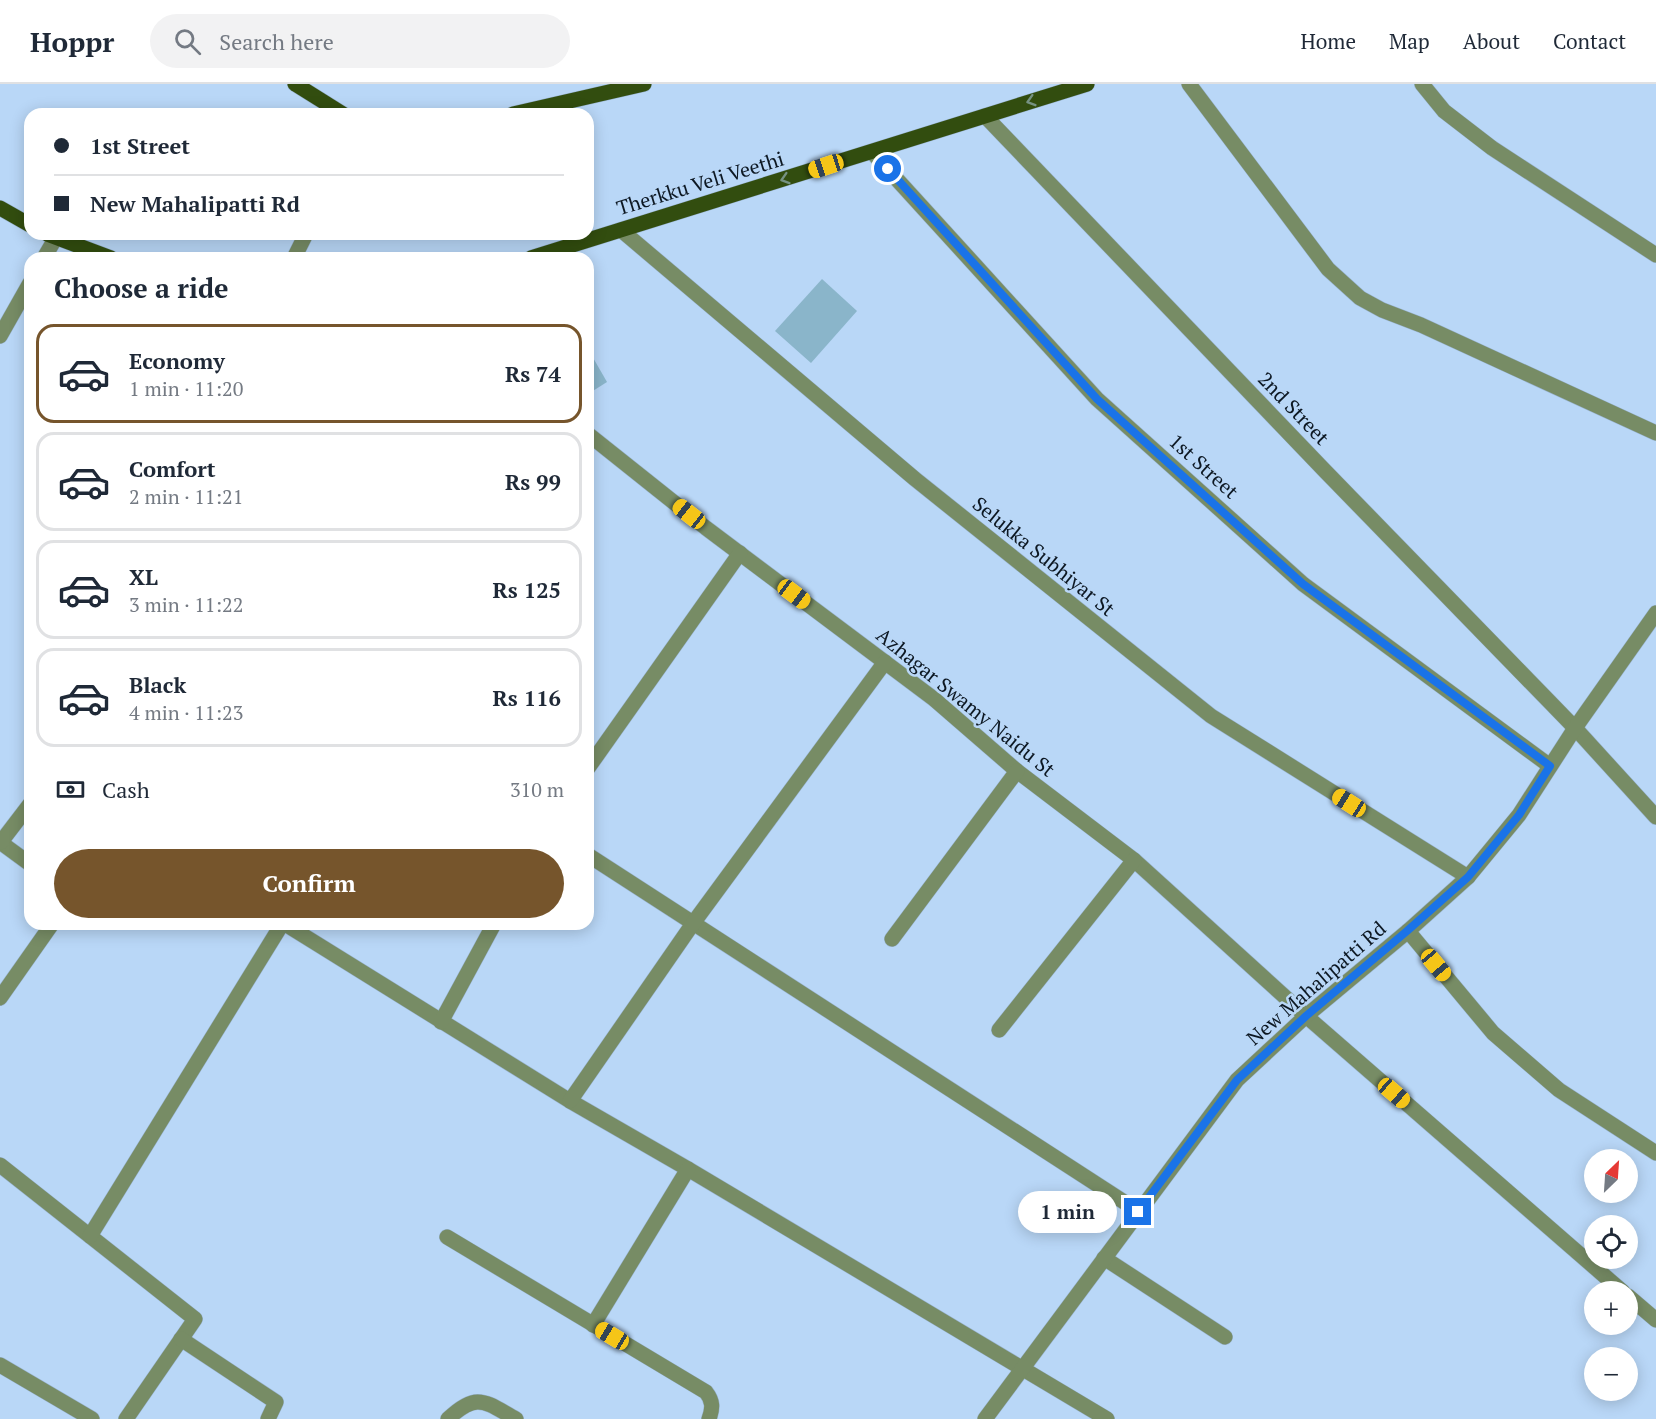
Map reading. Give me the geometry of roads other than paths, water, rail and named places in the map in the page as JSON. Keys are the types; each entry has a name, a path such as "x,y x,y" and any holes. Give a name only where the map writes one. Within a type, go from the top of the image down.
{"main road":[{"path":"295,84 333,108"},
{"path":"539,108 644,84"},
{"name":"Therkku Veli Veethi","path":"594,238 1087,84"},
{"path":"0,208 24,222"},
{"path":"62,240 95,252"},
{"name":"Therkku Veli Veethi","path":"550,252 589,240"}],"street":[{"path":"1189,84 1328,268 1360,298 1656,433"},
{"path":"1422,84 1444,111 1492,148 1656,255"},
{"name":"2nd Street","path":"985,116 1575,728 1656,817"},
{"name":"1st Street","path":"872,152 1106,407 1303,584 1550,766"},
{"name":"Selukka Subhiyar St","path":"621,230 915,479 1211,716 1468,877"},
{"path":"0,336 24,294"},
{"name":"Azhagar Swamy Naidu St","path":"594,439 740,553 934,699 1017,771 1134,860 1306,1016 1610,1281"},
{"path":"594,760 740,553"},
{"name":"New Mahalipatti Rd","path":"985,1419 1237,1080 1306,1016 1468,877 1519,815 1575,728 1656,613"},
{"path":"570,1101 694,922 885,662"},
{"path":"892,939 1017,771"},
{"path":"24,812 0,842 24,860"},
{"path":"594,859 1138,1212"},
{"path":"999,1029 1134,860"},
{"path":"0,998 48,930"},
{"path":"90,1236 279,930"},
{"path":"293,930 570,1101 1107,1419"},
{"path":"441,1022 491,930"},
{"path":"1407,931 1493,1033 1559,1090 1656,1153"},
{"path":"0,1165 195,1319 126,1419"},
{"path":"593,1325 688,1169"},
{"path":"447,1237 706,1392 711,1398 713,1409 709,1419"},
{"path":"1104,1258 1225,1336"},
{"path":"1638,1305 1656,1320"},
{"path":"181,1339 276,1402 268,1419"},
{"path":"0,1365 92,1419"},
{"path":"448,1419 461,1406 478,1401 516,1419"}]}
